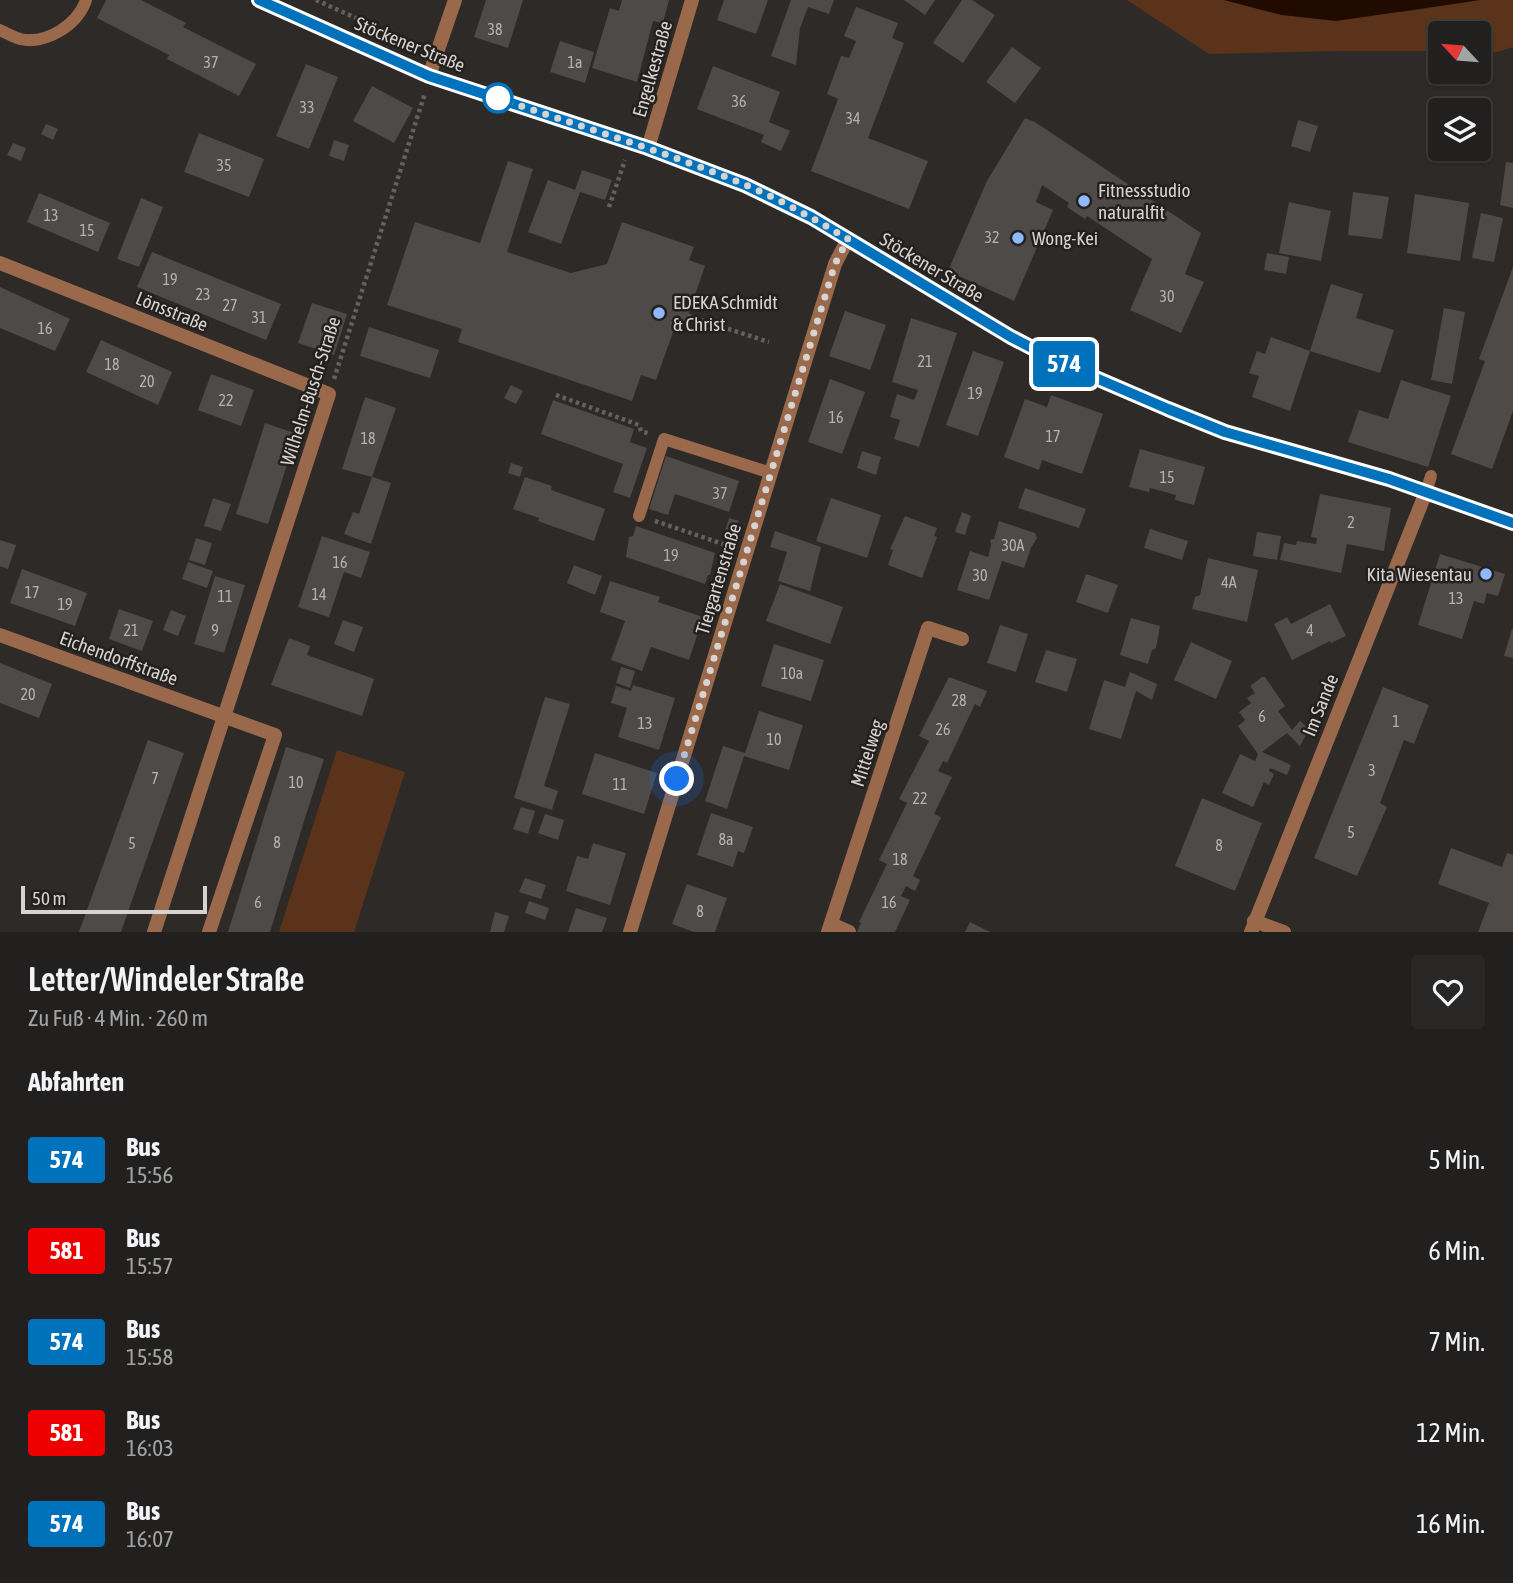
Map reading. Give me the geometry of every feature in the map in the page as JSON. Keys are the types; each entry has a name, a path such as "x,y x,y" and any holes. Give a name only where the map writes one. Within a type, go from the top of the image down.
{"main road":[{"name":"Stöckener Straße","path":"259,0 429,76 648,148 745,185 802,212 1011,337 1072,368 1225,432 1389,479 1513,523"}],"street":[{"path":"429,76 455,0"},
{"name":"Engelkestraße","path":"648,148 692,0"},
{"name":"Tiergartenstraße","path":"630,932 835,264 848,239"},
{"name":"Lönsstraße","path":"0,263 329,394"},
{"name":"Wilhelm-Busch-Straße","path":"154,932 329,394"},
{"name":"Im Sande","path":"1252,927 1426,492"},
{"name":"Mittelweg","path":"849,932 830,928 928,628 962,639"},
{"name":"Eichendorffstraße","path":"0,635 225,718"},
{"path":"209,932 275,735 225,718"},
{"path":"1252,927 1284,932"}],"lane":[{"path":"0,30 21,39 44,38 69,25 81,13 86,0"},
{"path":"639,516 664,439 771,472"},
{"path":"1426,492 1431,476"}],"path":[{"name":"Wilhelm-Busch-Straße","path":"329,394 429,76"},
{"path":"609,207 631,143"},
{"path":"688,316 769,342"},
{"path":"556,395 639,425 641,431 664,439"},
{"path":"639,516 747,551"}],"shaded area":[{"path":"1127,0 1224,0 1282,15 1403,12 1480,0 1513,0 1513,47 1497,52 1491,52 1491,21 1428,21 1428,51 1209,54"},
{"path":"1224,0 1480,0 1336,21 1282,15"},
{"path":"337,750 405,772 354,932 279,932"}],"building":[{"path":"106,0 141,0 186,23 183,27 256,64 239,96 167,59 169,55 97,18"},
{"path":"486,0 523,0 508,48 474,37"},
{"path":"622,0 669,0 663,23 653,21 637,82 592,68 610,8 619,11"},
{"path":"724,0 768,0 756,34 717,20"},
{"path":"791,0 834,0 829,14 808,7 800,28 796,65 771,56"},
{"path":"904,0 935,0 925,15"},
{"path":"962,0 972,0 995,15 963,63 933,43"},
{"path":"856,7 898,23 892,38 904,43 868,138 928,161 909,209 811,171 838,99 827,94 841,56 849,58 856,41 844,36"},
{"path":"560,41 594,52 585,83 550,72"},
{"path":"1012,47 1041,68 1015,103 986,82"},
{"path":"306,64 338,77 309,149 276,136"},
{"path":"713,66 780,92 769,122 790,131 781,151 761,142 764,135 697,109"},
{"path":"372,86 413,108 394,143 353,121"},
{"path":"1025,118 1035,122 1201,233 1185,274 1204,282 1181,333 1130,310 1152,259 1087,216 1085,219 1067,207 1069,203 1042,185 1036,202 1053,210 1014,301 948,271 987,181"},
{"path":"1298,120 1318,126 1310,152 1291,146"},
{"path":"46,124 58,129 53,140 41,134"},
{"path":"199,133 264,159 249,197 184,172"},
{"path":"334,140 349,145 344,161 329,156"},
{"path":"13,143 26,148 21,161 7,155"},
{"path":"508,161 533,169 507,252 571,273 607,264 622,222 694,247 689,260 705,266 685,324 677,321 656,380 641,375 632,401 458,342 462,329 387,305 415,222 480,243"},
{"path":"1506,162 1513,163 1513,208 1500,205"},
{"path":"582,170 612,180 605,200 580,192 561,244 528,232 548,180 575,190"},
{"path":"1353,192 1389,197 1382,239 1348,235"},
{"path":"39,193 110,223 98,252 27,222"},
{"path":"1415,194 1469,203 1460,261 1407,253"},
{"path":"141,198 163,207 139,267 117,259"},
{"path":"1289,202 1331,211 1321,261 1279,253"},
{"path":"1481,213 1503,218 1494,262 1472,258"},
{"path":"152,252 281,304 266,340 137,287"},
{"path":"1267,253 1289,257 1286,274 1264,270"},
{"path":"1513,267 1513,411 1492,469 1451,454 1485,361 1479,359"},
{"path":"1331,284 1363,294 1356,318 1394,330 1380,373 1310,351"},
{"path":"0,287 70,319 55,351 0,328"},
{"path":"312,303 347,314 334,355 298,343"},
{"path":"1444,308 1465,312 1452,384 1431,380"},
{"path":"845,311 886,325 870,370 829,356"},
{"path":"911,318 957,333 919,447 894,439 900,420 890,417 897,394 914,400 918,390 892,382"},
{"path":"369,327 439,350 430,378 360,356"},
{"path":"1271,337 1310,351 1290,411 1252,397 1259,376 1249,373 1257,351 1265,354"},
{"path":"101,340 172,372 158,405 86,372"},
{"path":"973,351 1004,362 978,436 946,425"},
{"path":"211,374 254,390 241,426 198,410"},
{"path":"830,379 865,392 842,454 808,442"},
{"path":"1401,380 1451,396 1428,467 1348,442 1359,410 1388,419"},
{"path":"511,385 523,391 516,404 504,398"},
{"path":"1051,395 1103,414 1082,474 1042,460 1039,470 1004,457 1025,399 1047,407"},
{"path":"365,397 396,408 372,477 342,469"},
{"path":"553,400 634,429 630,442 647,448 630,498 613,492 623,464 541,434"},
{"path":"265,423 297,434 268,524 236,514"},
{"path":"1140,449 1205,467 1194,505 1175,500 1176,495 1150,488 1149,492 1129,487"},
{"path":"862,451 881,457 876,475 857,468"},
{"path":"666,456 739,481 729,512 675,494 668,515 649,509"},
{"path":"511,463 523,467 520,477 508,473"},
{"path":"372,477 391,483 371,544 344,534 353,512 359,514"},
{"path":"525,477 552,486 551,490 605,509 594,541 513,509"},
{"path":"1025,488 1086,509 1079,528 1018,508"},
{"path":"1320,494 1391,508 1384,551 1347,544 1341,573 1280,560 1284,543 1296,545 1297,541 1316,544 1317,538 1311,537"},
{"path":"213,498 231,504 221,531 204,526"},
{"path":"831,498 881,515 867,558 816,541"},
{"path":"962,512 971,516 965,535 955,532"},
{"path":"905,516 937,528 934,536 937,537 922,578 888,565 893,550 890,549"},
{"path":"729,518 739,521 733,540 723,537"},
{"path":"999,521 1035,533 1037,538 1024,568 1002,561 989,600 957,590 970,551 988,557 990,540 994,539"},
{"path":"636,526 715,553 705,584 626,557 629,537 633,536"},
{"path":"1150,529 1188,541 1182,560 1144,548"},
{"path":"775,531 821,547 810,591 778,581 787,552 770,547"},
{"path":"1257,532 1281,536 1277,560 1253,556"},
{"path":"322,536 370,552 361,578 344,572 329,617 298,607"},
{"path":"196,538 212,543 205,565 189,560"},
{"path":"0,540 16,545 8,569 0,566"},
{"path":"1440,554 1505,574 1498,596 1487,593 1484,604 1474,601 1462,639 1418,625"},
{"path":"1208,558 1258,570 1247,622 1192,609 1195,597 1200,595"},
{"path":"188,562 213,571 207,588 182,579"},
{"path":"574,565 602,576 595,595 567,583"},
{"path":"22,569 87,593 75,626 10,603"},
{"path":"1086,574 1118,585 1108,613 1076,602"},
{"path":"215,576 245,585 224,653 194,644"},
{"path":"610,581 660,597 658,602 703,617 689,660 651,647 642,671 611,660 625,621 600,612"},
{"path":"780,584 843,607 830,644 766,621"},
{"path":"1330,604 1346,636 1292,660 1274,624 1287,617 1291,624"},
{"path":"119,609 153,621 142,651 109,639"},
{"path":"171,610 186,616 178,636 163,630"},
{"path":"1131,618 1160,626 1156,648 1152,650 1148,664 1120,655"},
{"path":"343,620 363,627 354,652 334,644"},
{"path":"1000,625 1028,634 1016,672 987,663"},
{"path":"1513,629 1513,658 1504,656"},
{"path":"289,638 310,646 307,655 374,679 362,716 271,685"},
{"path":"1191,642 1232,661 1216,699 1174,680"},
{"path":"774,644 824,660 811,701 761,686"},
{"path":"1046,650 1077,659 1067,692 1035,682"},
{"path":"0,663 52,684 39,718 0,703"},
{"path":"621,667 635,671 630,688 616,683"},
{"path":"1130,672 1157,684 1152,700 1136,691 1121,739 1089,729 1104,680 1125,687"},
{"path":"949,677 987,691 980,707 975,704 947,763 943,761 938,771 952,777 934,814 941,817 913,876 920,880 915,891 906,886 901,896 910,900 895,932 857,932 861,923 859,922 887,864 879,860 907,803 899,799 929,741 919,736"},
{"path":"1265,677 1285,706 1278,711 1292,730 1300,721 1309,729 1300,746 1287,733 1262,752 1291,765 1287,775 1270,768 1269,771 1274,774 1269,785 1264,782 1253,807 1222,793 1240,754 1255,761 1258,754 1238,726 1245,720 1239,712 1251,703 1247,698 1255,693 1250,686"},
{"path":"633,685 675,698 659,750 618,737 627,708 611,703 616,686 631,691"},
{"path":"1383,687 1429,705 1414,744 1404,740 1380,803 1387,807 1357,876 1314,858"},
{"path":"545,697 570,704 544,786 558,791 552,810 514,798"},
{"path":"759,711 803,725 789,770 744,756 727,809 705,801 723,746 745,753"},
{"path":"148,740 184,753 121,932 79,932"},
{"path":"286,747 324,759 270,932 228,932"},
{"path":"595,753 657,773 644,814 582,794"},
{"path":"1202,798 1262,823 1235,891 1175,866"},
{"path":"521,807 535,811 528,834 513,829"},
{"path":"711,813 753,827 744,853 738,851 733,867 697,855"},
{"path":"545,814 564,820 558,840 538,833"},
{"path":"593,843 626,853 610,905 566,891 577,856 588,859"},
{"path":"1451,848 1502,867 1507,853 1513,855 1513,932 1478,932 1489,903 1438,884"},
{"path":"525,878 546,885 541,899 519,892"},
{"path":"687,884 727,898 715,932 694,932 672,924"},
{"path":"529,901 549,908 545,920 525,913"},
{"path":"576,908 607,918 602,932 568,932"},
{"path":"495,912 509,916 504,932 490,932"},
{"path":"970,922 990,932 965,932"}],"bus line":[{"name":"574","path":"259,0 429,76 648,148 745,185 811,217 1011,337 1061,363 1168,409 1225,432 1389,479 1513,523"}],"place":[{"name":"Fitnessstudio naturalfit","path":"1084,201"},
{"name":"Wong-Kei","path":"1018,238"},
{"name":"EDEKA Schmidt & Christ","path":"659,313"},
{"name":"Kita Wiesentau","path":"1486,574"}],"route":[{"path":"498,98 648,148 745,185 802,212 848,239 835,264 677,779"}]}
